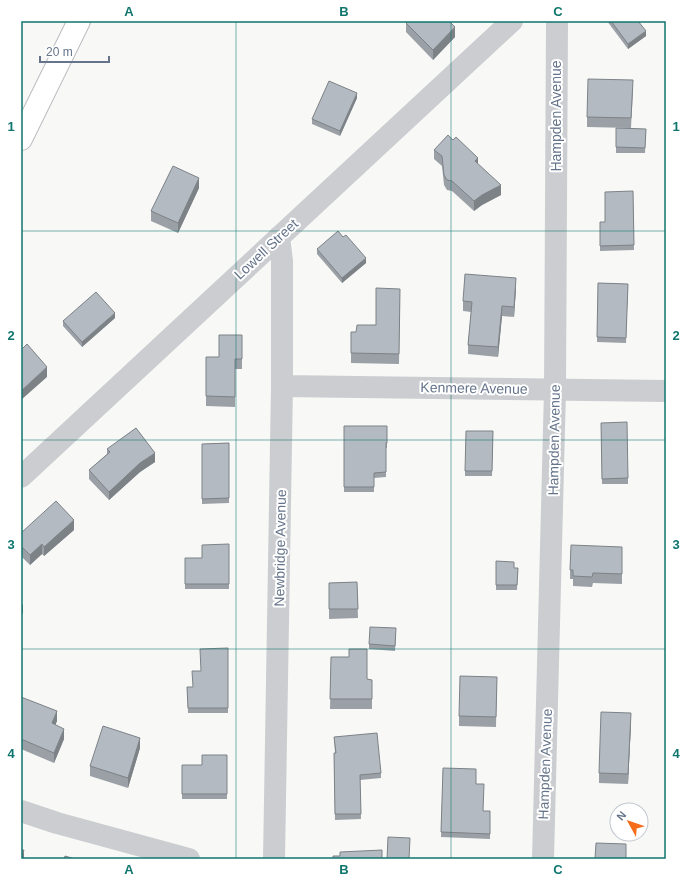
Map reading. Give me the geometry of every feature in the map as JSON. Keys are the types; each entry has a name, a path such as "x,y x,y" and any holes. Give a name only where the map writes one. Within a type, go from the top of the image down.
{"highway":[{"path":"21,139 79,21"}],"street":[{"name":"Lowell Street","path":"21,476 512,21"},
{"name":"Hampden Avenue","path":"543,859 555,390 557,21"},
{"name":"Newbridge Avenue","path":"274,859 282,386 282,261 279,237"},
{"name":"Kenmere Avenue","path":"282,386 666,391"},
{"path":"21,811 57,823 189,859"}],"building":[{"path":"408,21 449,21 455,27 433,50 406,23"},
{"path":"611,21 638,21 646,31 628,44"},
{"path":"588,79 633,80 631,118 587,117"},
{"path":"329,81 357,93 340,131 312,119"},
{"path":"616,128 646,129 645,148 616,147"},
{"path":"448,135 453,140 456,137 478,158 475,161 501,185 474,201 452,181 447,180 444,175 442,156 434,150"},
{"path":"173,166 199,178 178,223 151,211"},
{"path":"633,191 634,245 600,246 600,222 605,222 605,192"},
{"path":"338,231 343,237 346,235 366,258 342,278 317,249"},
{"path":"465,274 516,278 514,307 502,306 498,347 468,345 472,302 463,301"},
{"path":"598,283 628,284 626,338 597,337"},
{"path":"376,288 400,289 399,354 351,353 351,332 356,332 357,325 376,325"},
{"path":"96,292 115,313 82,342 63,321"},
{"path":"219,335 242,335 242,359 235,359 235,397 206,396 206,357 219,357"},
{"path":"27,344 47,367 21,391 21,350"},
{"path":"627,422 628,478 602,479 601,423"},
{"path":"344,426 387,426 386,472 374,473 374,487 344,487"},
{"path":"136,428 155,453 140,463 109,492 89,470 110,452 107,449"},
{"path":"466,431 493,431 492,471 465,471"},
{"path":"229,443 229,498 202,499 202,444"},
{"path":"56,501 74,520 44,547 42,544 30,555 21,546 21,533"},
{"path":"229,544 229,584 185,584 185,558 202,558 202,545"},
{"path":"571,545 622,547 622,574 593,573 592,577 573,576 573,570 570,570"},
{"path":"496,561 514,562 514,568 518,568 517,585 496,585"},
{"path":"357,582 358,609 329,609 329,583"},
{"path":"370,627 396,628 395,646 369,644"},
{"path":"228,648 228,708 188,708 187,687 193,687 192,671 201,671 200,649"},
{"path":"349,649 367,649 367,679 372,680 372,699 330,699 331,657 349,657"},
{"path":"460,676 497,677 496,717 459,716"},
{"path":"21,697 57,711 52,723 64,729 54,753 21,739"},
{"path":"601,712 631,713 628,774 599,773"},
{"path":"103,726 140,738 128,778 90,766"},
{"path":"377,733 381,773 360,775 361,814 335,814 334,753 336,753 334,737"},
{"path":"202,755 227,755 227,794 182,794 182,765 202,765"},
{"path":"443,768 476,769 476,784 484,784 483,811 490,811 490,834 441,832"},
{"path":"388,837 410,838 409,859 387,859"},
{"path":"596,843 626,844 626,859 595,859"},
{"path":"21,850 24,850 21,859"},
{"path":"382,850 382,859 333,859 333,856 340,856 340,852"},
{"path":"65,856 75,859 64,859"}]}
